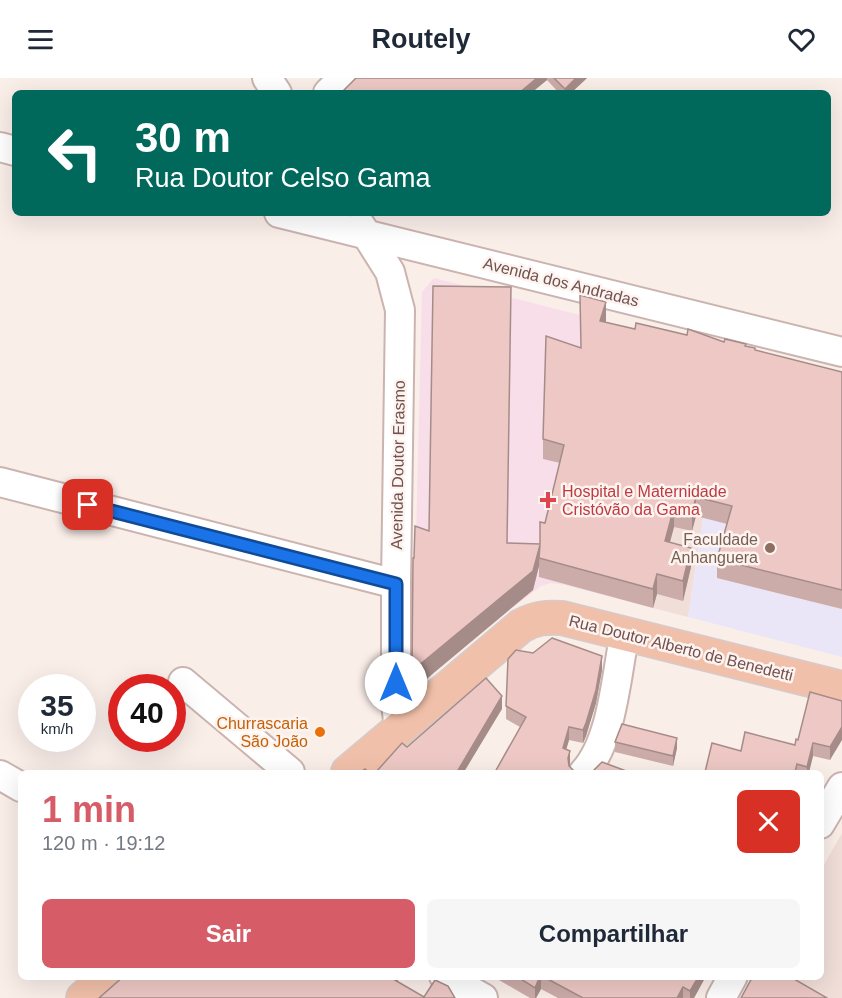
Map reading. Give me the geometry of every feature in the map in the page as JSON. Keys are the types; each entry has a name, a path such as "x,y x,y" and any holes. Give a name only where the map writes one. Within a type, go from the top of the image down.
{"main road":[{"name":"Rua Doutor Alberto de Benedetti","path":"399,730 521,626 534,619 547,617 562,618 625,633 842,688"},
{"path":"350,770 399,730"},
{"path":"83,998 104,980"}],"street":[{"path":"331,90 343,78"},
{"name":"Avenida dos Andradas","path":"301,216 359,224 842,352"},
{"name":"Avenida Doutor Erasmo","path":"359,224 390,272 400,310 396,584 396,703 399,730"},
{"path":"0,482 396,584"},
{"path":"586,770 591,765 605,737 625,633"},
{"path":"186,685 288,770"},
{"path":"0,775 18,785"},
{"path":"824,817 842,787"},
{"path":"451,980 483,998"},
{"path":"721,998 732,980"}],"shaded area":[{"name":"Hospital e Maternidade Cristóvão da Gama","path":"434,278 619,325 597,411 687,474 653,608 565,585 551,583 541,586 413,684 411,673 412,578 415,577 422,292"},
{"name":"Faculdade Anhanguera","path":"842,379 842,657 688,617 709,479"},
{"path":"687,474 709,479 688,617 653,608"},
{"path":"842,833 842,998 746,998 757,980 824,980 824,865"}],"building":[{"path":"356,78 537,78 523,90 344,90"},
{"path":"554,78 576,78 565,89"},
{"path":"433,286 511,287 507,543 540,544 540,522 545,523 564,445 543,439 546,336 581,348 580,295 606,302 600,321 635,329 636,323 687,335 688,329 724,342 725,339 746,344 745,346 755,348 755,350 842,372 842,590 717,559 732,506 696,497 692,512 674,507 665,541 691,548 683,581 657,574 653,589 539,558 540,545 533,571 412,671 415,526 429,531"},
{"path":"552,638 602,656 596,690 586,723 583,730 569,727 563,748 570,751 569,766 573,770 496,770 526,717 506,706 508,659 516,650 533,653"},
{"path":"486,678 502,696 458,770 378,770 402,743 407,747"},
{"path":"810,692 842,701 842,727 830,747 813,743 807,767 797,764 796,770 705,770 712,743 741,751 745,732 795,745 796,739 798,740"},
{"path":"622,724 677,738 673,756 615,742"},
{"path":"602,762 624,770 594,770"},
{"path":"119,980 395,980 424,997 435,980 448,986 455,998 99,998"},
{"path":"522,980 538,980 535,988"},
{"path":"549,980 697,980 690,991 683,987 677,998 583,998"},
{"path":"751,980 796,980 827,998 741,998"}],"place":[{"name":"Hospital e Maternidade Cristóvão da Gama","path":"548,500"},
{"name":"Faculdade Anhanguera","path":"770,548"},
{"name":"Churrascaria São João","path":"320,732"}],"route":[{"path":"88,505 396,584 396,683"}]}
